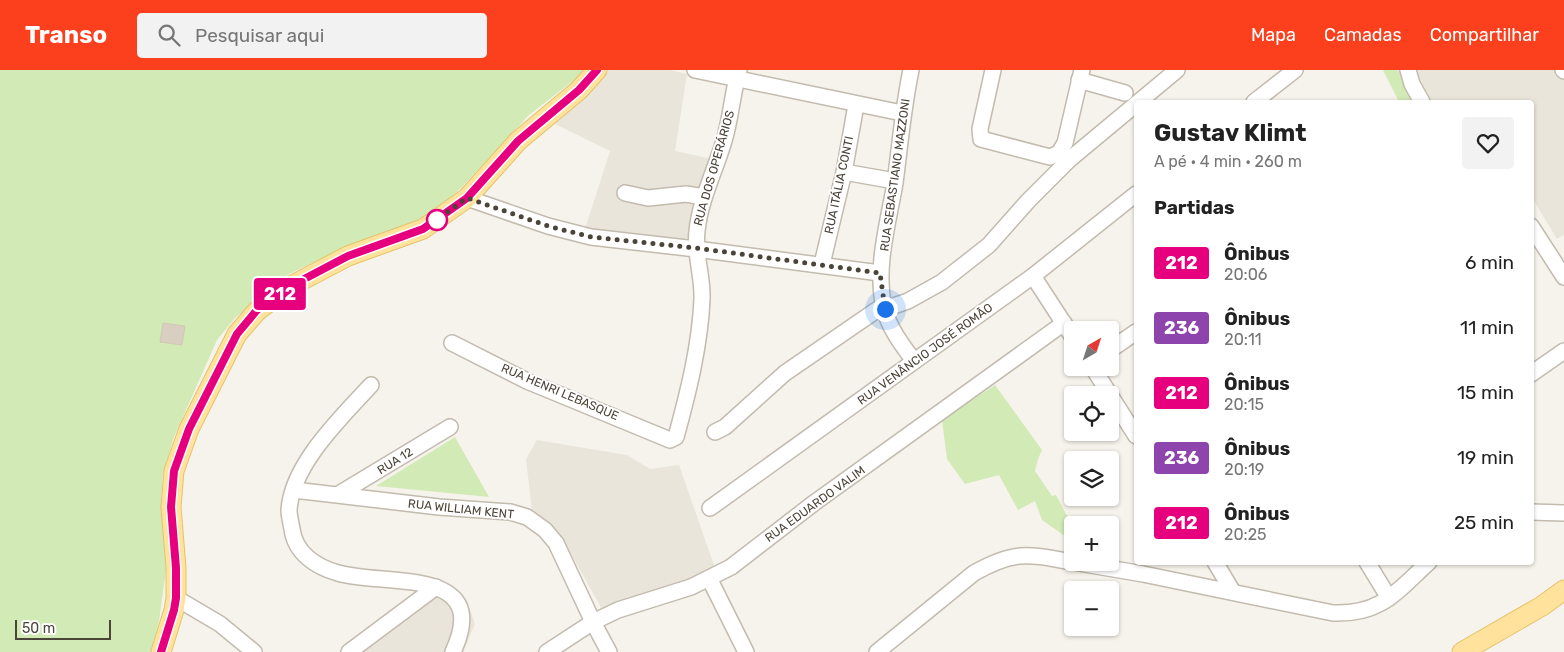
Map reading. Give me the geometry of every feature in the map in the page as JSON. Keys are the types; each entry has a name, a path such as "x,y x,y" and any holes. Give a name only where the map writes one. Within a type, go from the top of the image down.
{"main road":[{"path":"161,652 176,598 176,568 171,507 174,471 189,429 237,334 257,310 289,287 348,256 423,229 467,198 518,141 579,90 596,70"},
{"path":"1462,652 1542,606 1564,590"}],"street":[{"path":"695,70 738,74 856,105 902,113"},
{"name":"RUA SEBASTIANO MAZZONI","path":"911,70 902,113 895,181 880,273 884,307 895,334 914,361"},
{"path":"993,70 980,129 981,139 1050,157 1065,151 1134,101"},
{"path":"1136,100 1177,70"},
{"path":"1257,100 1295,70"},
{"path":"1408,70 1412,84 1421,100"},
{"name":"RUA DOS OPERÁRIOS","path":"670,440 676,437 686,401 700,322 702,298 696,248 697,231 704,196 723,143 738,74"},
{"path":"715,432 725,427 786,373 884,307 908,301 942,282 990,246 1028,202 1065,151 1080,75 1125,92"},
{"name":"RUA ITÁLIA CONTI","path":"822,264 844,172 856,105"},
{"path":"844,172 895,181"},
{"path":"625,193 648,198 686,194 704,196"},
{"name":"RUA VENÂNCIO JOSÉ ROMÃO","path":"710,508 1033,276 1134,196"},
{"path":"467,198 548,226 591,237 696,248 880,273"},
{"path":"1534,231 1564,277"},
{"path":"1033,276 1064,323"},
{"name":"RUA EDUARDO VALIM","path":"547,652 593,622 637,603 710,580 731,567 814,503 1064,332"},
{"path":"1119,344 1134,333"},
{"name":"RUA HENRI LEBASQUE","path":"452,344 527,380 670,440"},
{"path":"1534,372 1564,351"},
{"path":"1098,376 1134,433"},
{"path":"371,385 309,459 294,490 289,511 293,536 301,552 318,566 346,575 417,582 436,587 449,595 461,609 464,620 460,639 454,652"},
{"name":"RUA 12","path":"339,494 450,427"},
{"name":"RUA WILLIAM KENT","path":"294,490 438,507 510,512 526,517 546,530 556,543 593,622 610,652"},
{"path":"1534,512 1564,513"},
{"path":"877,652 974,573 991,563 1011,556 1023,555 1064,561"},
{"path":"1217,565 1234,592"},
{"path":"1369,565 1389,598"},
{"path":"1119,571 1342,614 1366,611 1389,598 1426,565"},
{"path":"710,580 746,652"},
{"path":"349,652 436,587"},
{"path":"176,598 226,628 254,652"}],"shaded area":[{"path":"609,70 670,70 687,74 675,151 712,159 691,237 674,243 585,229 610,151 555,124"},
{"path":"1383,70 1564,70 1564,235 1557,239 1534,201 1534,100 1401,100"},
{"path":"537,440 627,455 650,469 679,465 716,571 603,611 563,539 533,519 526,459"},
{"path":"444,587 467,602 475,624 463,652 357,652"}],"green space":[{"path":"0,70 587,70 529,115 442,206 422,220 316,261 289,274 235,318 217,340 174,437 163,473 161,501 166,570 159,621 151,652 0,652"},
{"path":"1383,70 1397,70 1414,100 1398,100"},
{"path":"995,385 1042,450 1035,471 1052,496 1056,495 1067,516 1064,516 1064,535 1042,520 1035,501 1018,510 999,475 965,484 947,459 942,420"},
{"path":"455,437 489,497 376,486"}],"building":[{"path":"163,323 185,326 182,345 160,342"}],"bus line":[{"name":"212","path":"161,652 176,598 176,568 171,507 174,471 179,452 189,429 237,334 257,310 289,287 348,256 423,229 467,198 518,141 579,90 597,70"}],"route":[{"path":"437,220 435,221 467,198 548,226 591,237 696,248 880,273 885,309"}]}
